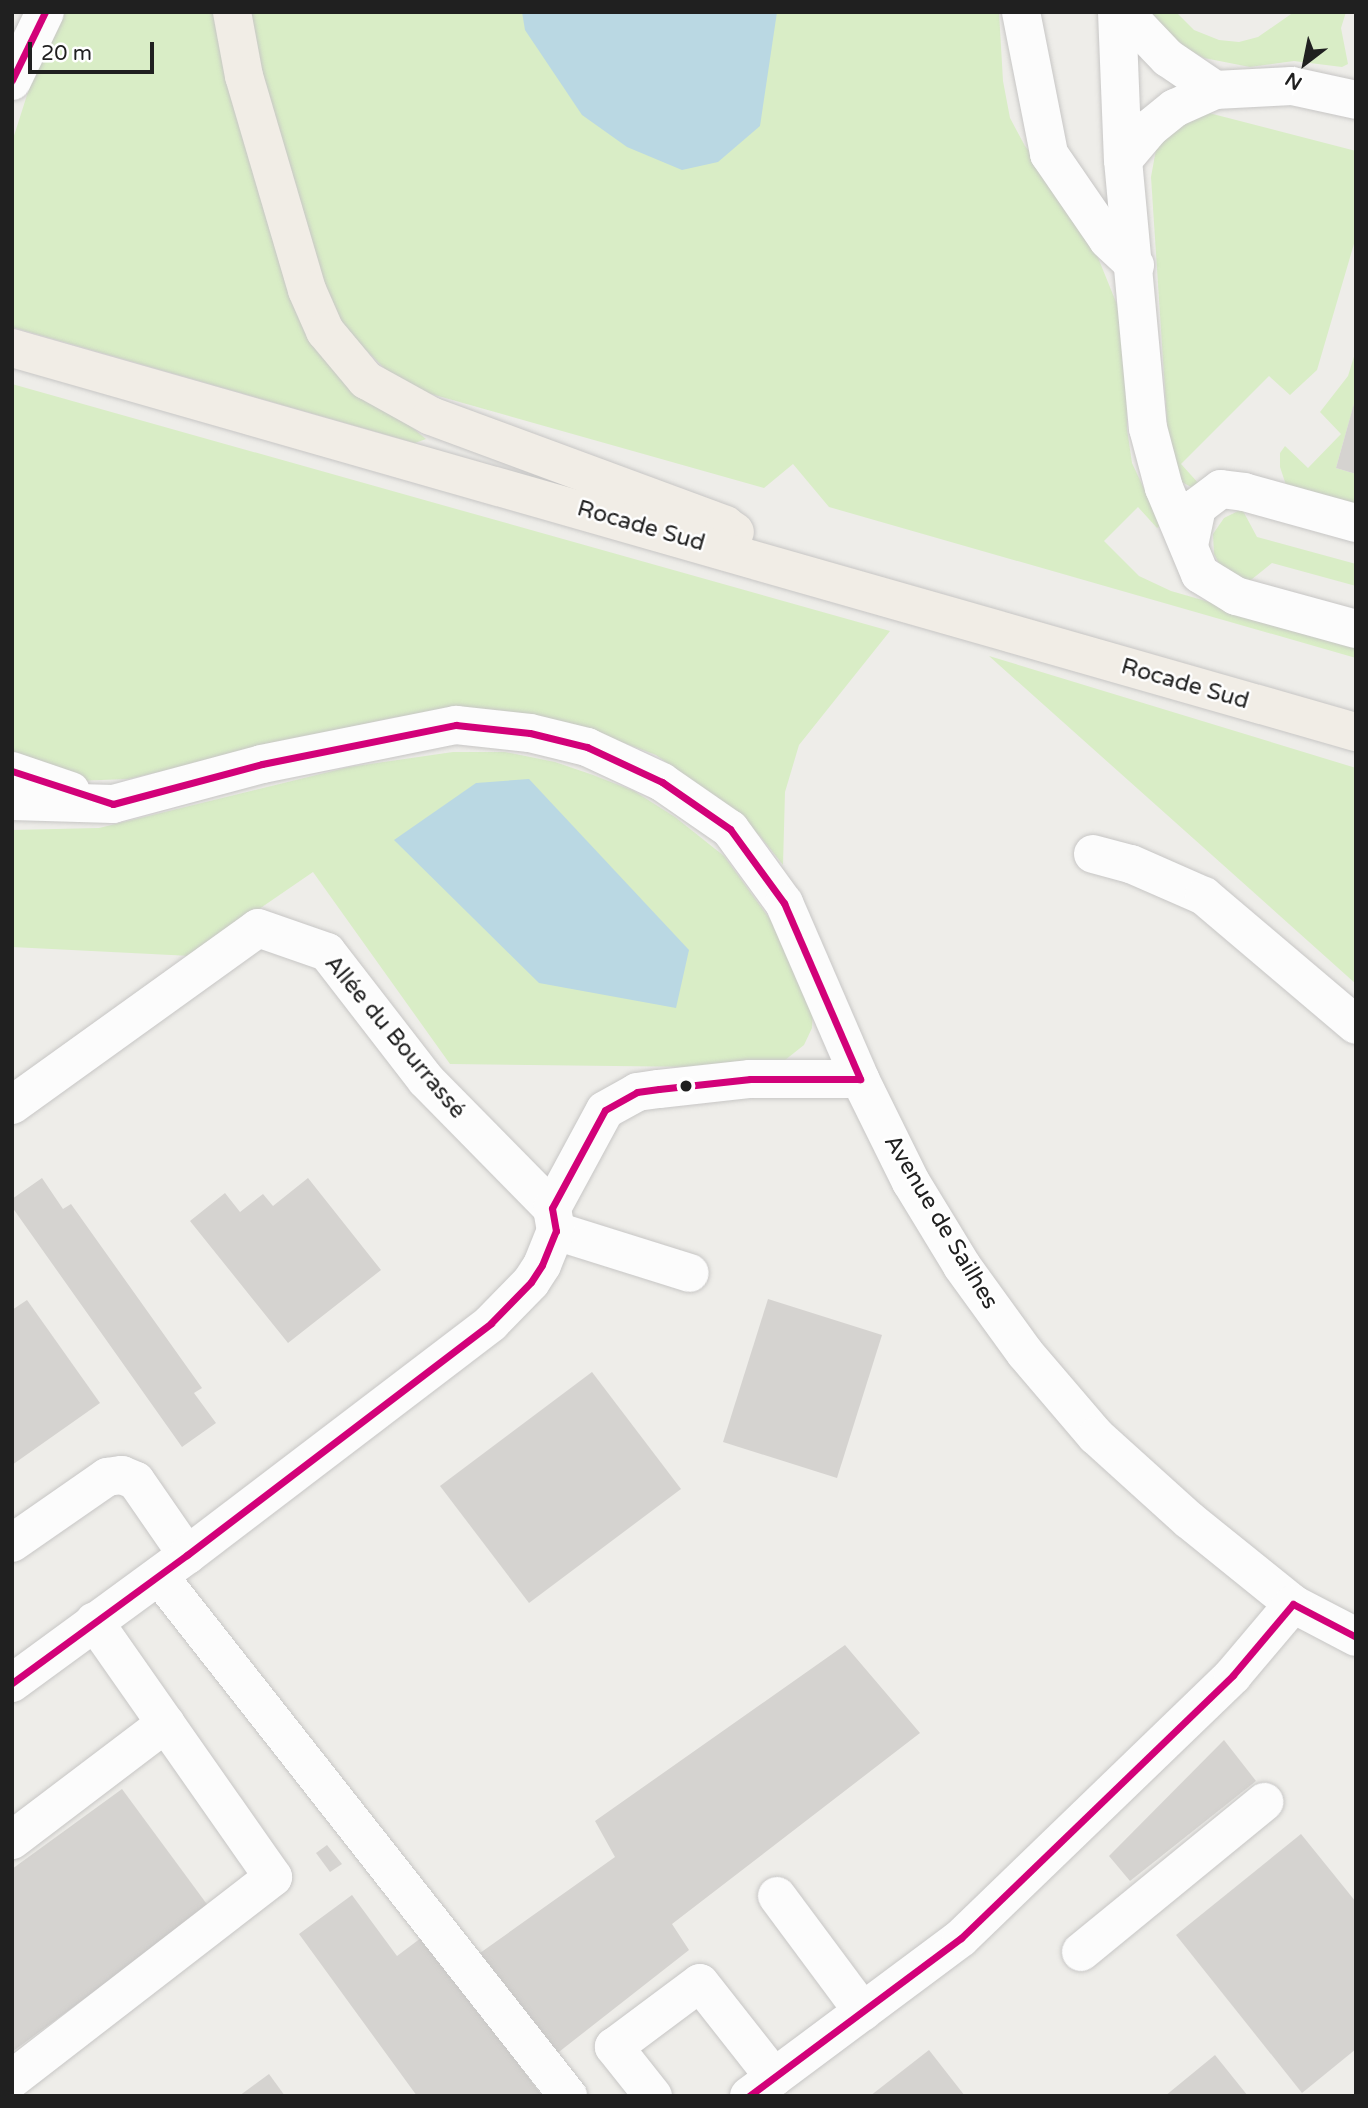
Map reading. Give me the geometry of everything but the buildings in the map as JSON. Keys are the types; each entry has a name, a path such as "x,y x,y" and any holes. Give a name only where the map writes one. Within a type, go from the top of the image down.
{"main road":[{"path":"232,12 244,76 307,290 324,331 366,380 431,416 725,525 792,569"},
{"name":"Rocade Sud","path":"12,348 1356,732"},
{"name":"Rocade Sud","path":"1268,708 1356,739"}],"street":[{"path":"12,81 45,12"},
{"path":"1021,12 1049,154 1108,240 1135,265"},
{"path":"1117,12 1123,160 1135,265 1148,428 1164,488 1200,574 1236,596 1356,629"},
{"path":"1124,12 1168,58 1215,90"},
{"path":"1123,160 1150,128 1175,108 1215,90 1292,86 1356,100"},
{"path":"1189,545 1197,507 1221,489 1244,492 1356,523"},
{"name":"Avenue de Sailhes","path":"12,801 113,804 262,764 456,725 530,733 587,747 662,782 730,829 784,904 860,1079 911,1182 962,1266 1025,1353 1096,1436 1189,1520 1293,1604 1356,1637"},
{"path":"12,771 113,804"},
{"path":"1093,854 1131,864 1204,896 1356,1026"},
{"name":"Allée du Bourrassé","path":"12,1105 258,928 327,952 426,1080 554,1220"},
{"path":"12,1683 173,1566 491,1323 531,1282 554,1220 605,1110 637,1092 750,1079 860,1079"},
{"path":"554,1220 690,1273"},
{"path":"12,1543 107,1477 122,1475 136,1481 173,1566 568,2096"},
{"path":"653,2096 614,2047 700,1983 761,2087 961,1938 1233,1675 1293,1604"},
{"path":"12,2079 273,1877 94,1621"},
{"path":"12,1840 166,1723"},
{"path":"1082,1952 1264,1802"},
{"path":"777,1896 863,2012"}],"green space":[{"path":"64,12 215,12 302,326 321,352 426,439 415,443 12,327 12,142 35,70"},
{"path":"245,12 999,12 1003,81 1010,118 1025,146 1069,199 1086,228 1118,307 1126,358 1127,429 1132,463 1161,525 1157,528 1138,507 1104,541 1139,576 1171,591 1356,644 1356,658 829,507 793,464 764,488 417,390 388,372 346,330 319,281"},
{"path":"1151,12 1176,12 1194,30 1219,40 1239,42 1258,37 1294,12 1346,12 1341,28 1348,64 1342,67 1294,61 1250,67 1204,58 1176,43"},
{"path":"1205,112 1356,151 1356,237 1317,370 1290,395 1269,376 1181,464 1200,485 1191,487 1182,482 1169,452 1151,177 1157,144 1169,126"},
{"path":"1356,350 1356,397 1336,468 1356,474 1356,509 1286,485 1280,467 1280,453 1285,446 1308,468 1341,434 1320,412 1348,376"},
{"path":"12,384 890,631 799,745 785,792 783,865 760,836 732,809 656,755 595,732 443,711 391,718 128,779 74,781 12,763"},
{"path":"1242,509 1257,537 1356,564 1356,586 1272,563 1246,584 1223,571 1214,554 1213,534 1224,518"},
{"path":"989,656 1356,768 1356,984 1222,864"},
{"path":"453,752 505,752 555,762 593,775 634,791 675,817 724,856 783,937 813,1009 812,1028 804,1045 775,1068 450,1064 313,872 191,956 12,947 12,830 99,828 349,767"}],"water":[{"path":"522,12 777,12 760,126 718,162 682,170 627,147 582,115 525,30"},
{"path":"529,779 689,950 676,1008 539,983 394,840 476,783"}],"transit line":[{"path":"12,80 45,12"},
{"path":"12,771 113,804 262,764 456,725 530,733 587,747 662,782 730,829 784,903 860,1079"},
{"path":"12,1683 187,1555 491,1323 531,1282 542,1265 556,1231 552,1208 605,1110 637,1092 659,1089 750,1079 860,1079"},
{"path":"1293,1604 1356,1637"},
{"path":"749,2096 961,1938 1233,1675 1293,1604"}]}
